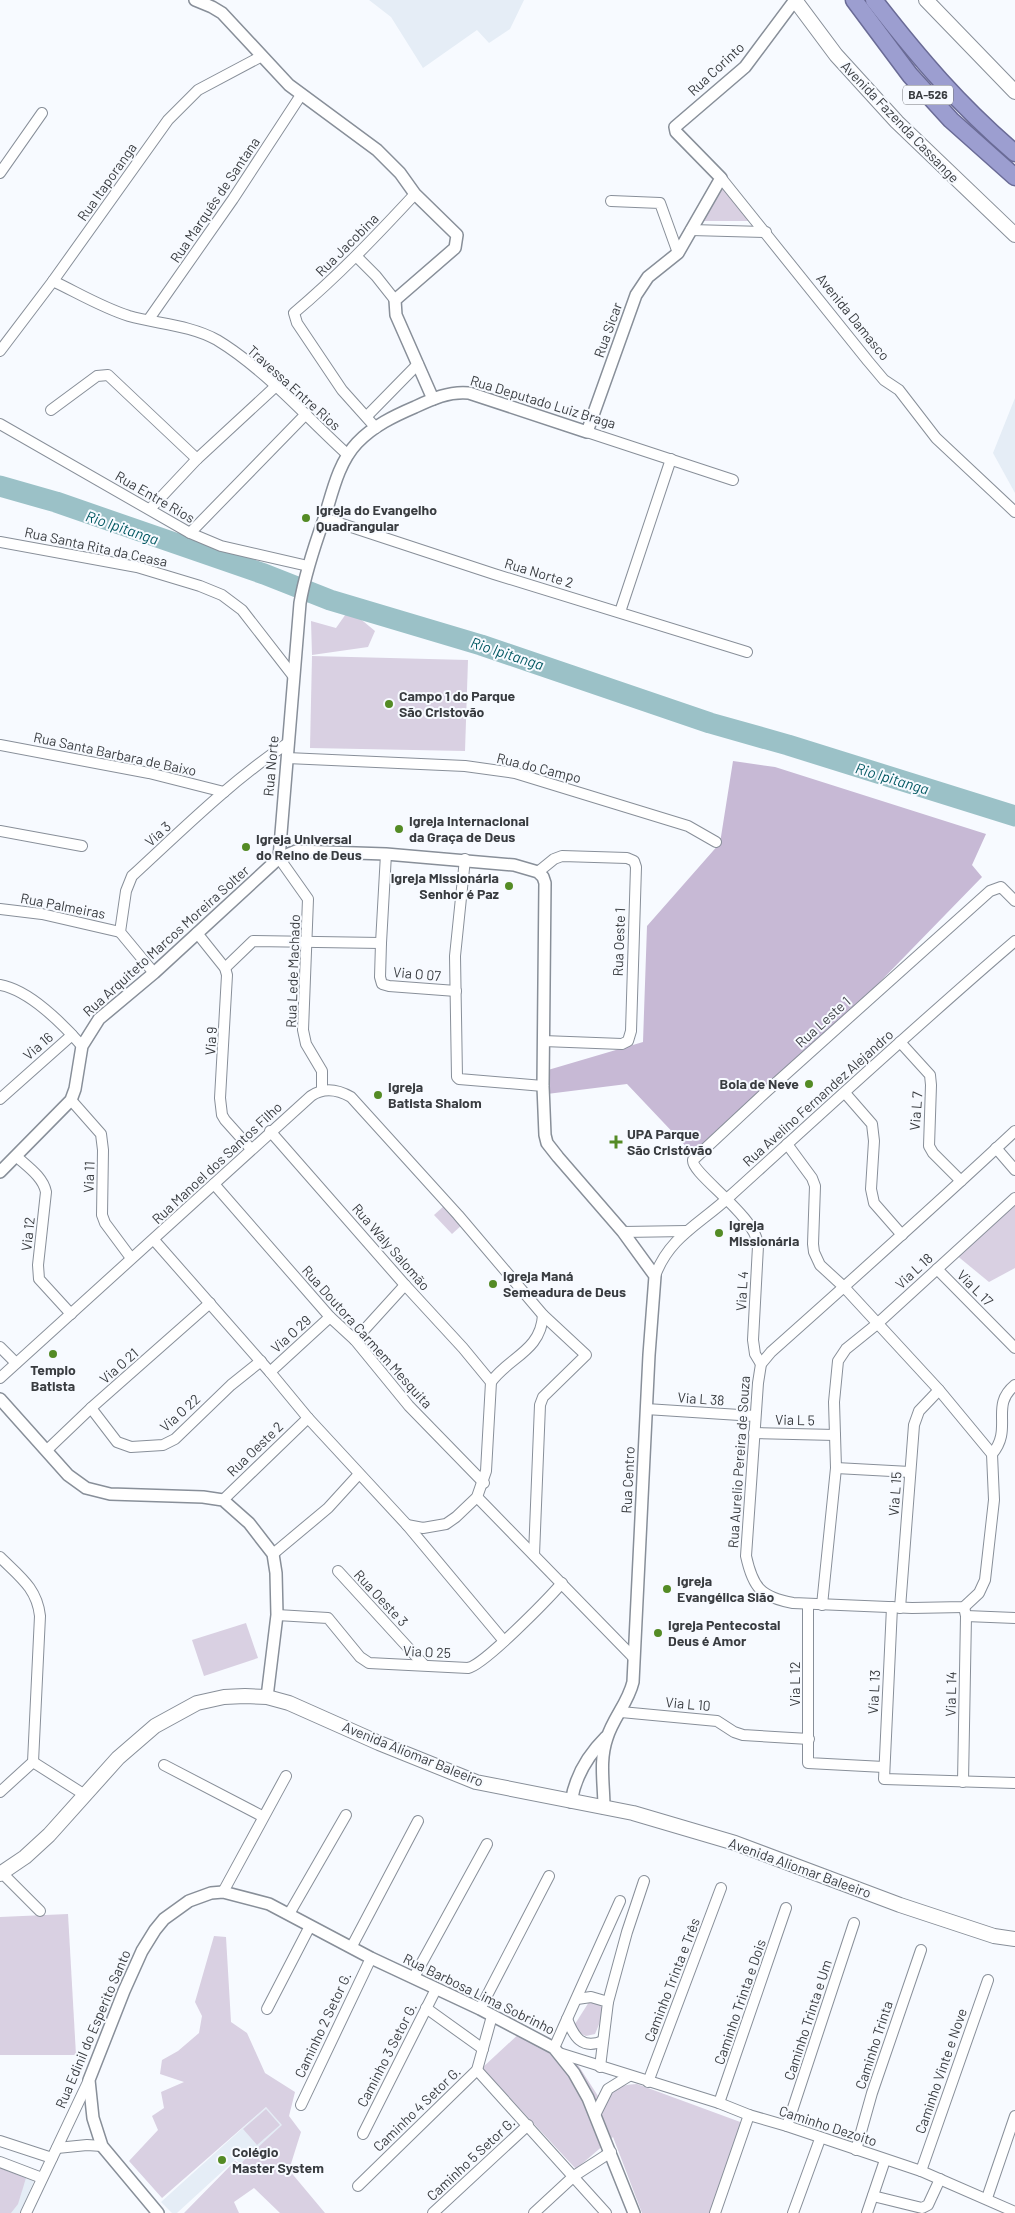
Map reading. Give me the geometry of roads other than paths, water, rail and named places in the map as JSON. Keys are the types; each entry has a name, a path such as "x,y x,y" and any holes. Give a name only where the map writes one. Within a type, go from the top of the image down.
{"highway":[{"name":"BA-526","path":"854,0 910,75 951,120 1015,178"},
{"name":"BA-526","path":"874,0 920,59 984,127 1015,153"}],"main road":[{"name":"Avenida Fazenda Cassange","path":"795,0 836,55 897,122 1015,235"},
{"path":"926,0 1015,92"},
{"name":"Avenida Aliomar Baleeiro","path":"1,1874 25,1857 49,1835 136,1742 177,1713 197,1703 224,1697 267,1697 289,1703 379,1743 476,1782 633,1813 735,1842 900,1905 994,1936 1015,1939"},
{"name":"Avenida Aliomar Baleeiro","path":"994,1936 1015,1948"}],"street":[{"path":"195,0 212,7 222,14 301,95 377,150 400,173 415,194 454,230 457,235 455,248 395,300"},
{"name":"Rua Corinto","path":"676,132 676,124 745,67 795,0"},
{"name":"Rua Itaporanga","path":"0,351 54,281 168,120 198,90 262,56"},
{"name":"Rua Marquês de Santana","path":"150,320 301,95"},
{"path":"0,173 42,113"},
{"name":"Avenida Damasco","path":"676,132 721,178 884,380 899,390 928,429 1015,512"},
{"path":"678,253 721,178"},
{"name":"Rua Jacobina","path":"367,416 342,390 297,323 294,313 356,257 415,194"},
{"path":"611,201 660,203 678,253"},
{"path":"691,230 766,232"},
{"name":"Rua Sicar","path":"587,432 636,295 648,277 678,253"},
{"path":"356,257 376,276 395,300 396,315 433,399"},
{"name":"Travessa Entre Rios","path":"54,281 113,310 187,328 217,340 249,363 276,386 348,455"},
{"path":"376,428 367,416 418,364"},
{"path":"51,410 97,376 108,375 197,459"},
{"path":"150,509 197,459 276,386"},
{"name":"Rua Deputado Luiz Braga","path":"294,677 304,578 336,480 348,455 357,443 388,419 433,399 453,393 469,393 733,480"},
{"path":"190,534 306,414"},
{"name":"Rua Entre Rios","path":"0,424 150,509 190,534 221,546 308,566"},
{"path":"620,612 672,459"},
{"name":"Rua Norte 2","path":"324,518 494,574 747,652"},
{"name":"Rua Santa Rita da Ceasa","path":"0,542 137,567 200,586 222,595 242,610 294,677"},
{"name":"Rua Norte","path":"279,858 294,677"},
{"name":"Via 3","path":"120,932 126,891 132,876 224,792 264,759 288,743"},
{"name":"Rua Santa Barbara de Baixo","path":"0,745 148,773 224,792"},
{"name":"Rua do Campo","path":"287,758 465,766 515,773 688,826 716,842"},
{"path":"0,831 82,846"},
{"path":"279,858 296,851 465,859 514,865 538,872 543,877 545,883 543,1086 544,1129 547,1143 623,1232 655,1276"},
{"path":"197,933 225,968 253,941 381,943 386,854"},
{"name":"Rua Oeste 1","path":"538,872 554,859 562,856 627,858 634,861 636,866 631,1031 628,1041 622,1044 543,1041"},
{"name":"Rua Arquiteto Marcos Moreira Solter","path":"0,1172 17,1157 71,1100 75,1089 82,1046 99,1019 154,973 279,858"},
{"name":"Rua Lede Machado","path":"279,858 308,899 303,1030 306,1044 322,1071 322,1090"},
{"path":"465,859 455,956 456,1073 460,1079 543,1086"},
{"name":"Rua Leste 1","path":"728,1199 694,1167 693,1160 766,1091 990,891 1001,887 1015,900"},
{"name":"Rua Palmeiras","path":"0,909 42,914 120,932"},
{"path":"120,932 154,973"},
{"name":"Rua Avelino Fernandez Alejandro","path":"686,1231 728,1199 900,1042 1015,941"},
{"name":"Via O 07","path":"381,943 380,977 382,984 456,991"},
{"name":"Via 9","path":"225,968 228,988 221,1108 225,1120 252,1149"},
{"path":"0,985 20,992 72,1035 82,1046"},
{"name":"Via 16","path":"0,1099 72,1035"},
{"name":"Via L 7","path":"900,1042 930,1075 932,1085 929,1146 933,1153 961,1181"},
{"path":"322,1090 339,1091 351,1097 458,1215 543,1316 586,1355 543,1397 540,1404 534,1555"},
{"name":"Rua Manoel dos Santos Filho","path":"322,1090 310,1096 270,1131 154,1240 261,1361 308,1418 407,1525 504,1641"},
{"path":"845,1093 872,1124 874,1141 871,1189 874,1203 902,1235"},
{"name":"Via 11","path":"71,1100 101,1134 104,1150 102,1215 131,1258"},
{"name":"Rua Waly Salomão","path":"270,1131 491,1382"},
{"name":"Rua Aurelio Pereira de Souza","path":"965,1612 896,1607 822,1605 774,1600 758,1587 749,1570 746,1556 755,1416 761,1364 771,1352 1015,1131"},
{"path":"787,1144 812,1178 815,1186 813,1244 816,1258 820,1265 844,1287 939,1390 992,1454 994,1500 985,1580 979,1593 965,1612 1015,1618"},
{"path":"996,1148 1015,1170"},
{"name":"Via 12","path":"17,1157 44,1184 46,1192 38,1266 39,1279 71,1314"},
{"name":"Rua Doutora Carmem Mesquita","path":"214,1184 330,1318 355,1340 409,1406 484,1483"},
{"name":"Via L 18","path":"835,1435 837,1367 842,1354 1015,1198"},
{"name":"Via L 4","path":"728,1199 756,1232 758,1239 753,1340 755,1354 761,1364"},
{"path":"623,1232 686,1231"},
{"name":"Rua Centro","path":"571,1802 578,1775 589,1757 607,1736 630,1694 633,1682 646,1409 655,1276 666,1252 686,1231"},
{"path":"0,1378 131,1258 154,1240"},
{"name":"Via L 17","path":"937,1269 1015,1348"},
{"path":"355,1340 405,1286"},
{"name":"Via O 21","path":"47,1450 91,1408 210,1303"},
{"path":"407,1525 423,1528 446,1524 456,1517 477,1496 484,1483 486,1471 491,1382 534,1343 542,1327 543,1316"},
{"name":"Via O 29","path":"270,1372 330,1318"},
{"path":"0,1346 16,1363"},
{"name":"Via O 22","path":"91,1408 117,1442 131,1446 163,1445 175,1439 232,1385 261,1361"},
{"path":"992,1454 1000,1445 1002,1437 1002,1406 1005,1394 1015,1384"},
{"name":"Via L 15","path":"896,1607 915,1419 919,1411 939,1390"},
{"path":"0,1399 78,1483 96,1492 203,1497 223,1500 249,1523 273,1554 277,1586 277,1615 267,1697"},
{"name":"Via L 38","path":"646,1409 755,1416"},
{"name":"Rua Oeste 2","path":"223,1500 308,1418"},
{"name":"Via L 5","path":"754,1433 835,1435"},
{"path":"822,1605 836,1468 835,1435"},
{"path":"836,1468 910,1472"},
{"path":"273,1554 328,1508 359,1474"},
{"path":"477,1496 634,1658"},
{"path":"0,1557 23,1580 38,1601 40,1616 34,1762 0,1792"},
{"name":"Rua Oeste 3","path":"338,1572 424,1665"},
{"name":"Via O 25","path":"277,1615 328,1618 360,1657 369,1663 474,1667 504,1641 562,1583"},
{"name":"Via L 12","path":"808,1604 808,1763 884,1767"},
{"name":"Via L 13","path":"896,1607 884,1779 963,1782"},
{"name":"Via L 14","path":"963,1782 965,1612"},
{"name":"Via L 10","path":"620,1712 717,1720 734,1732 743,1735 809,1739"},
{"name":"Rua Centro","path":"604,1808 602,1761 607,1736"},
{"path":"589,1757 598,1757 602,1761"},
{"path":"34,1762 85,1795"},
{"path":"164,1765 262,1816"},
{"path":"223,1892 262,1816 286,1776"},
{"path":"963,1782 1015,1782"},
{"path":"289,1914 346,1815"},
{"path":"352,1946 418,1821"},
{"path":"414,1978 487,1844"},
{"path":"1,1874 40,1911"},
{"path":"480,2009 549,1876"},
{"path":"600,2067 608,2002 627,1932 644,1881"},
{"name":"Caminho Trinta e Três","path":"648,2082 721,1888"},
{"name":"Rua Edinil do Esperito Santo","path":"26,2213 89,2080 142,1951 164,1919 188,1901 211,1892 223,1892"},
{"name":"Rua Barbosa Lima Sobrinho","path":"223,1892 269,1904 352,1946 371,1958 480,2009 557,2050 581,2085 611,2152 634,2213"},
{"path":"557,2050 567,2019 620,1901"},
{"name":"Caminho Trinta e Dois","path":"719,2103 786,1908"},
{"name":"Caminho Trinta e Um","path":"787,2126 854,1923"},
{"path":"267,2009 310,1926"},
{"name":"Caminho Trinta","path":"856,2150 875,2085 921,1950"},
{"name":"Caminho 2 Setor G.","path":"300,2105 371,1958"},
{"name":"Caminho Vinte e Nove","path":"921,2172 988,1980"},
{"name":"Caminho 3 Setor G.","path":"363,2134 436,1989"},
{"path":"577,1999 599,1998 608,2002"},
{"path":"426,2008 483,2050"},
{"name":"Caminho 4 Setor G.","path":"358,2186 477,2070 492,2016"},
{"path":"567,2019 573,2035 583,2042 596,2044 603,2041"},
{"name":"Caminho Dezoito","path":"557,2050 600,2067 719,2103 749,2115 787,2126 820,2139 921,2172 987,2198 1015,2212"},
{"path":"477,2070 606,2213"},
{"path":"595,2115 608,2089 629,2076"},
{"path":"89,2080 93,2118 102,2146 158,2213"},
{"path":"715,2213 749,2115"},
{"path":"987,2198 1015,2116"},
{"name":"Caminho 5 Setor G.","path":"433,2213 528,2125"},
{"path":"793,2213 820,2139"},
{"path":"0,2142 52,2158"},
{"path":"57,2148 87,2145 102,2146"},
{"path":"534,2213 574,2176 611,2152"},
{"path":"867,2213 885,2160"},
{"path":"0,2162 42,2178"},
{"path":"873,2196 922,2208 928,2205 940,2179"}],"waterway":[{"name":"Rio Ipitanga","path":"0,486 56,502 264,574 330,600 481,645 710,723 788,745 1015,816"}],"place":[{"name":"Igreja do Evangelho Quadrangular","path":"306,518"},
{"name":"Campo 1 do Parque São Cristovão","path":"389,704"},
{"name":"Igreja Internacional da Graça de Deus","path":"399,829"},
{"name":"Igreja Universal do Reino de Deus","path":"246,847"},
{"name":"Igreja Missionária Senhor é Paz","path":"509,886"},
{"name":"Bola de Neve","path":"809,1084"},
{"name":"Igreja Batista Shalom","path":"378,1095"},
{"name":"UPA Parque São Cristóvão","path":"616,1142"},
{"name":"Igreja Missionária","path":"719,1233"},
{"name":"Igreja Maná Semeadura de Deus","path":"493,1284"},
{"name":"Templo Batista","path":"53,1354"},
{"name":"Igreja Evangélica Sião","path":"667,1589"},
{"name":"Igreja Pentecostal Deus é Amor","path":"658,1633"},
{"name":"Colégio Master System","path":"222,2160"}]}
